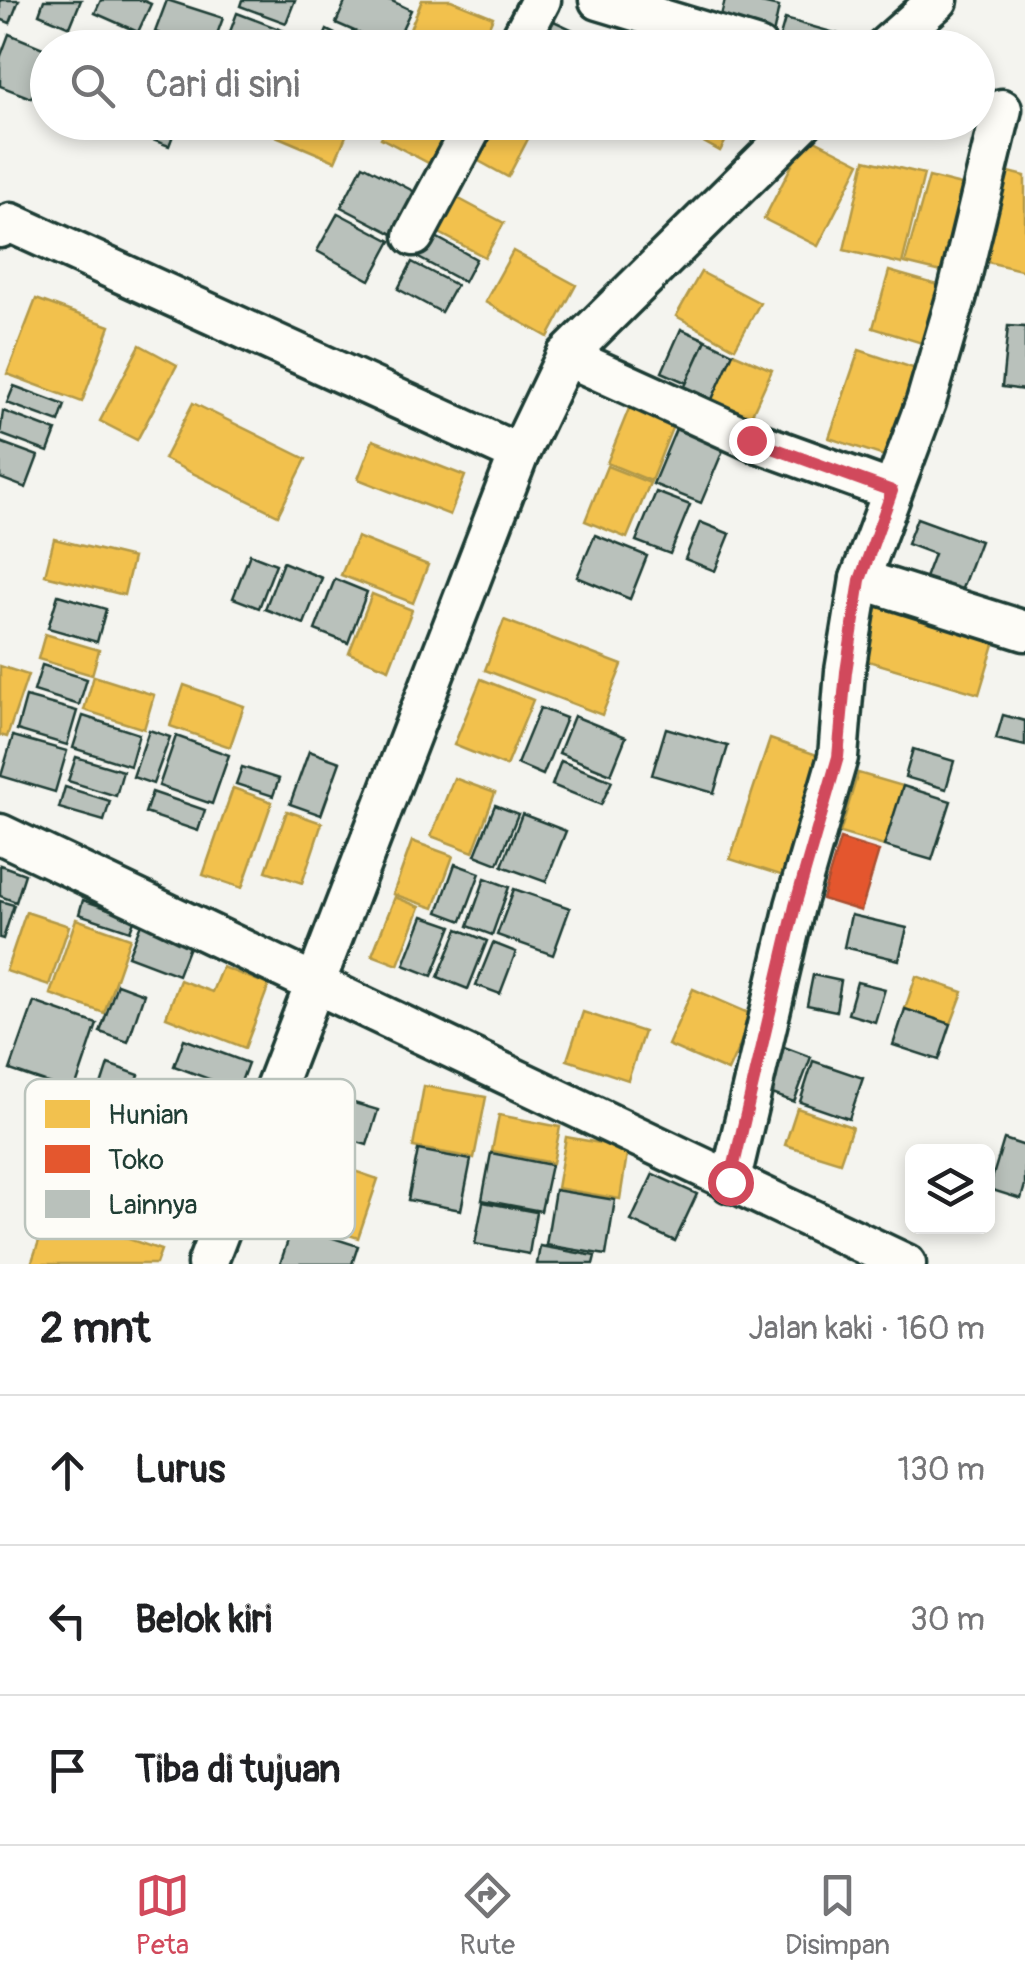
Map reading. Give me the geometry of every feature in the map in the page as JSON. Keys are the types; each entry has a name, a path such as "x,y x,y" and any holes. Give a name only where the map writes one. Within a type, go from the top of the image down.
{"street":[{"path":"526,30 542,0"},
{"path":"599,0 698,30"},
{"path":"904,30 938,0"},
{"path":"995,138 1002,109"},
{"path":"414,236 465,140"},
{"path":"278,1079 519,454 566,356 785,140"},
{"path":"730,1182 790,924 838,757 860,580 926,402 994,140"},
{"path":"0,228 11,224 519,454"},
{"path":"566,356 751,440 892,491"},
{"path":"860,580 1025,631"},
{"path":"0,834 906,1264"},
{"path":"207,1264 217,1239"}],"building: Hunian":[{"path":"422,0 451,0 493,17 488,30 410,30"},
{"path":"285,140 344,140 335,161"},
{"path":"385,140 453,140 438,168"},
{"path":"473,140 527,140 508,177 466,154"},
{"path":"700,140 726,140 720,151"},
{"path":"805,140 815,140 860,163 818,246 764,219"},
{"path":"865,160 924,174 902,264 844,250"},
{"path":"997,169 1025,176 1025,271 975,259"},
{"path":"929,177 977,189 954,275 905,263"},
{"path":"448,193 504,223 485,257 430,228"},
{"path":"513,251 576,285 548,337 485,302"},
{"path":"889,271 952,289 935,347 873,328"},
{"path":"701,272 760,303 735,348 676,316"},
{"path":"36,299 110,326 82,402 7,374"},
{"path":"140,345 177,365 137,440 100,421"},
{"path":"859,350 916,369 887,457 829,438"},
{"path":"733,353 772,370 747,425 708,408"},
{"path":"193,403 306,459 278,515 164,459"},
{"path":"630,406 674,423 651,481 607,463"},
{"path":"373,440 465,476 450,515 358,479"},
{"path":"607,466 650,483 627,538 585,521"},
{"path":"357,537 428,565 413,603 341,575"},
{"path":"54,539 133,558 124,595 45,575"},
{"path":"372,594 412,610 389,669 349,653"},
{"path":"875,598 997,634 979,694 858,658"},
{"path":"504,620 622,665 602,715 485,670"},
{"path":"45,634 99,650 92,675 38,659"},
{"path":"0,666 28,675 7,737 0,735"},
{"path":"94,676 154,695 144,729 84,710"},
{"path":"481,679 533,700 506,766 454,745"},
{"path":"184,685 244,706 230,747 170,726"},
{"path":"770,739 829,759 790,878 730,859"},
{"path":"858,773 903,786 884,846 840,833"},
{"path":"454,778 495,793 473,852 431,836"},
{"path":"233,788 272,802 242,888 203,875"},
{"path":"287,811 322,823 302,883 266,871"},
{"path":"412,841 453,856 434,908 393,894"},
{"path":"395,897 420,907 398,965 372,955"},
{"path":"26,912 69,926 49,985 6,971"},
{"path":"76,919 130,938 104,1013 50,994"},
{"path":"222,967 269,985 245,1048 166,1017 180,980 212,992"},
{"path":"916,976 963,992 951,1024 905,1009"},
{"path":"693,989 753,1015 728,1071 668,1045"},
{"path":"583,1012 644,1032 628,1080 567,1060"},
{"path":"424,1086 486,1097 474,1158 413,1147"},
{"path":"797,1108 852,1127 840,1162 785,1145"},
{"path":"499,1115 560,1127 553,1163 492,1151"},
{"path":"566,1137 628,1148 620,1199 557,1188"},
{"path":"355,1171 378,1179 358,1238 355,1237"},
{"path":"40,1239 129,1239 161,1250 156,1264 31,1264"}],"building: Toko":[{"path":"840,839 879,851 861,911 822,899"}],"building: Lainnya":[{"path":"0,0 19,0 10,23 0,19"},
{"path":"44,0 81,0 70,27 39,14"},
{"path":"101,0 142,0 151,4 139,30 95,13"},
{"path":"167,0 223,18 219,30 156,30"},
{"path":"242,0 295,0 286,23 240,6"},
{"path":"346,0 390,0 411,10 402,30 352,30 336,23"},
{"path":"725,0 779,7 774,30 718,30"},
{"path":"237,13 282,30 231,30"},
{"path":"543,16 573,30 535,30"},
{"path":"785,19 825,30 782,30"},
{"path":"9,34 30,43 30,98 0,86 0,58"},
{"path":"363,165 417,193 395,235 341,207"},
{"path":"338,213 391,241 370,280 317,251"},
{"path":"425,231 476,259 464,282 413,255"},
{"path":"412,262 456,285 441,312 398,289"},
{"path":"1008,326 1025,327 1025,390 1002,387"},
{"path":"681,329 706,340 687,383 662,372"},
{"path":"706,340 733,353 708,408 681,395"},
{"path":"14,386 65,405 59,422 7,403"},
{"path":"3,411 56,431 48,452 0,434"},
{"path":"676,429 724,448 701,503 653,484"},
{"path":"0,442 38,456 26,488 0,478"},
{"path":"656,492 690,505 670,554 636,541"},
{"path":"917,518 980,541 958,599 922,586 934,554 907,544"},
{"path":"700,522 730,534 715,571 685,559"},
{"path":"595,535 647,556 630,599 577,577"},
{"path":"250,554 276,564 259,608 233,598"},
{"path":"283,562 322,578 304,624 265,609"},
{"path":"335,579 367,592 348,643 315,630"},
{"path":"58,595 106,609 97,642 48,628"},
{"path":"42,665 87,679 79,705 34,691"},
{"path":"26,697 77,711 67,745 17,730"},
{"path":"540,708 566,718 543,775 517,764"},
{"path":"1003,715 1025,721 1025,746 996,739"},
{"path":"83,716 139,734 130,766 73,748"},
{"path":"574,716 626,737 611,774 559,753"},
{"path":"666,728 728,746 714,793 652,775"},
{"path":"149,730 170,737 153,784 133,777"},
{"path":"13,736 67,751 55,792 1,776"},
{"path":"176,736 229,755 212,804 159,786"},
{"path":"913,749 954,761 946,789 905,777"},
{"path":"309,751 340,762 321,815 290,804"},
{"path":"76,757 123,771 116,796 68,781"},
{"path":"561,761 612,781 601,805 552,785"},
{"path":"242,767 279,779 273,796 236,784"},
{"path":"903,786 951,801 932,860 884,846"},
{"path":"65,787 110,801 104,821 59,808"},
{"path":"152,792 205,810 198,831 145,813"},
{"path":"495,805 518,814 498,864 475,855"},
{"path":"522,814 566,831 546,882 502,866"},
{"path":"455,864 480,873 462,921 438,912"},
{"path":"0,865 25,874 16,902 0,896"},
{"path":"485,878 509,887 492,935 468,926"},
{"path":"514,889 570,908 553,955 497,935"},
{"path":"83,900 135,918 130,931 79,914"},
{"path":"0,901 14,905 3,939 0,938"},
{"path":"851,915 907,928 899,960 844,947"},
{"path":"423,916 452,926 432,976 404,965"},
{"path":"142,921 192,939 178,975 128,956"},
{"path":"458,929 487,941 468,989 438,977"},
{"path":"493,943 516,952 500,994 476,985"},
{"path":"813,975 841,981 836,1011 807,1005"},
{"path":"857,982 885,989 875,1022 848,1014"},
{"path":"117,984 144,994 128,1042 100,1032"},
{"path":"34,1002 97,1024 78,1079 36,1079 10,1070"},
{"path":"905,1009 951,1024 939,1060 893,1045"},
{"path":"184,1039 248,1063 242,1079 209,1079 174,1066"},
{"path":"784,1047 811,1057 794,1102 767,1092"},
{"path":"813,1061 863,1078 849,1119 800,1102"},
{"path":"108,1064 139,1075 138,1079 103,1079"},
{"path":"355,1103 378,1110 367,1145 355,1141"},
{"path":"1004,1139 1025,1146 1021,1199 995,1191 995,1169"},
{"path":"418,1150 471,1160 461,1210 408,1200"},
{"path":"491,1153 551,1165 541,1211 482,1200"},
{"path":"653,1174 697,1194 675,1241 631,1221"},
{"path":"555,1190 615,1200 606,1255 546,1245"},
{"path":"483,1202 536,1212 529,1254 475,1244"},
{"path":"288,1239 336,1239 358,1246 352,1264 280,1264"},
{"path":"540,1246 595,1256 593,1264 537,1264"}],"route":[{"path":"730,1182 795,906 838,757 860,580 892,491 751,440"}]}
